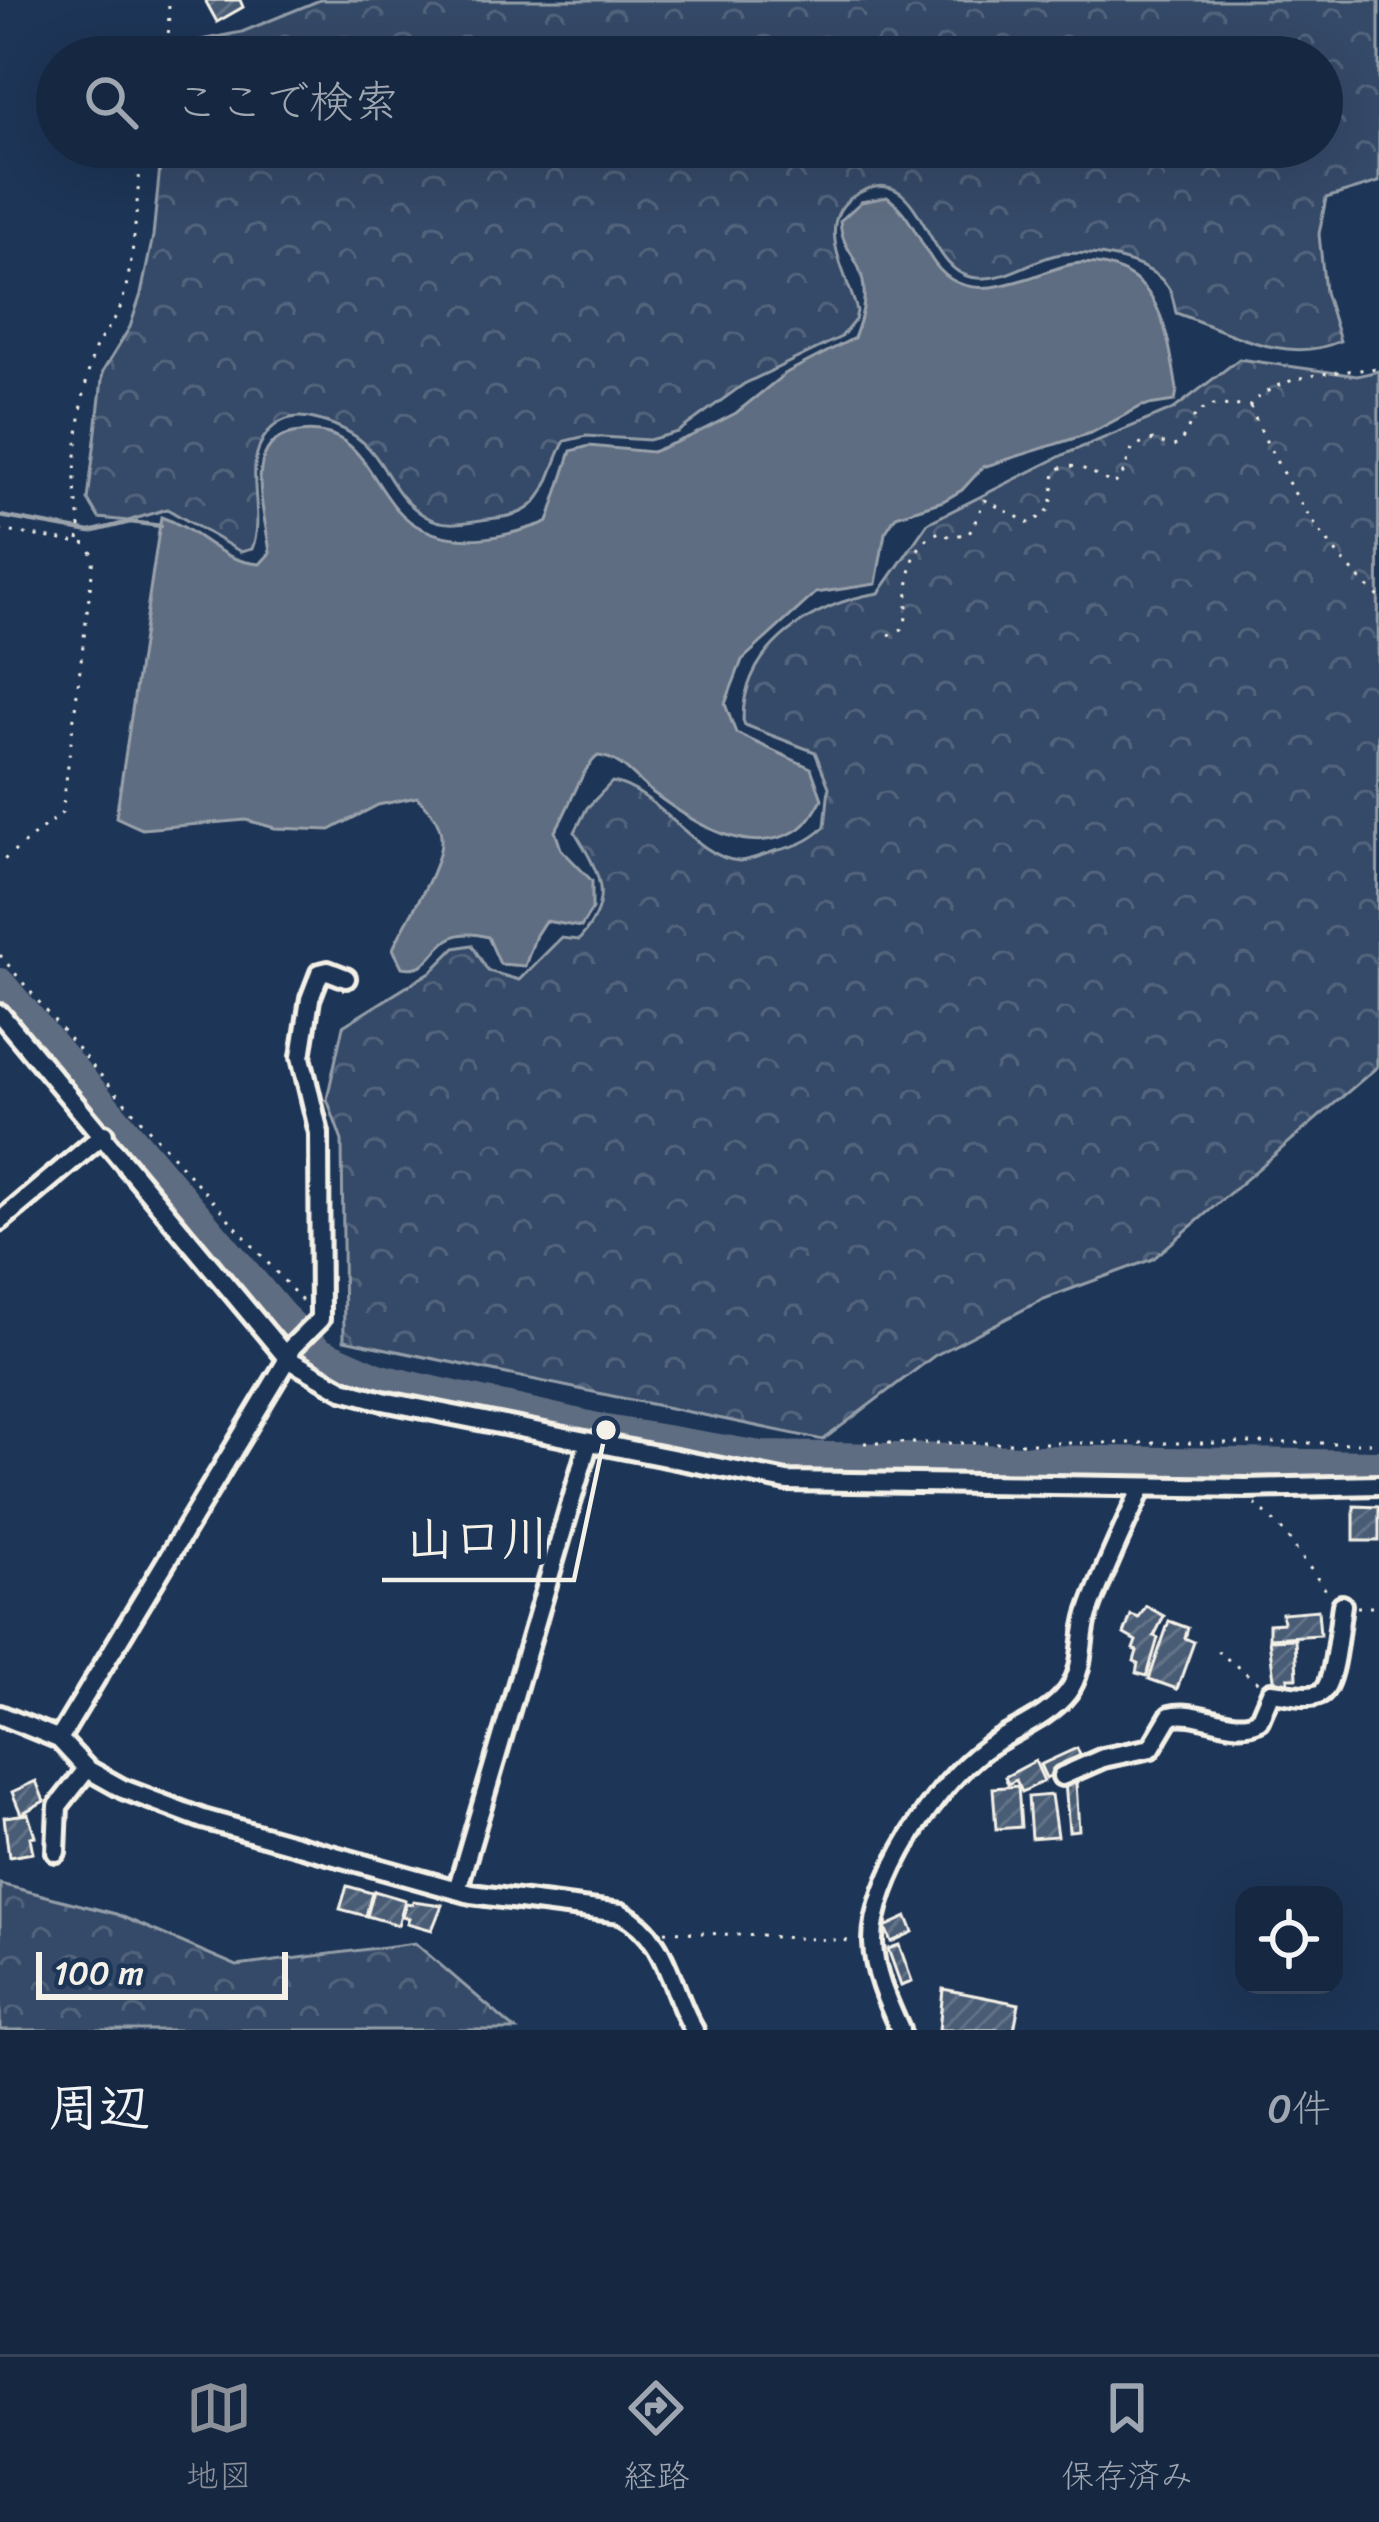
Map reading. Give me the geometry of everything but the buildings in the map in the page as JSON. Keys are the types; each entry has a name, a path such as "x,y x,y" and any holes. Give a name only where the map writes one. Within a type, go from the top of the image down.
{"street":[{"path":"59,1739 289,1353 318,1322 319,1133 301,1057 302,1038 320,973 346,978"},
{"path":"0,1014 289,1353 343,1390 588,1445 787,1481 1142,1487 1379,1484"},
{"path":"0,1222 104,1134"},
{"path":"458,1890 588,1445"},
{"path":"900,2030 886,2000 873,1942 877,1914 901,1854 946,1787 984,1750 1058,1704 1077,1677 1088,1615 1142,1487"},
{"path":"1062,1776 1103,1758 1151,1748 1170,1716 1181,1713 1252,1725 1271,1692 1315,1695 1328,1686 1342,1605"},
{"path":"0,1715 59,1739 87,1769 123,1789 203,1819 458,1890 621,1913 653,1937 694,2030"},
{"path":"56,1852 58,1806 87,1769"}],"path":[{"path":"168,36 169,0"},
{"path":"79,542 82,525 75,481 92,355 115,322 122,302 138,220 142,168"},
{"path":"1250,406 1263,391 1288,381 1379,368"},
{"path":"889,635 905,623 914,555 929,536 969,534 985,500 1031,524 1051,508 1055,470 1061,466 1074,465 1113,484 1120,480 1133,447 1142,441 1179,445 1197,412 1213,405 1250,406"},
{"path":"1250,406 1292,492 1351,574 1379,597"},
{"path":"0,530 87,544 94,557 64,804 56,819 0,862"},
{"path":"0,955 318,1322"},
{"path":"864,1443 1379,1443"},
{"path":"1246,1487 1320,1586 1342,1605 1379,1607"},
{"path":"1217,1651 1271,1692"},
{"path":"653,1937 666,1930 873,1942"}],"green space":[{"path":"320,0 1379,0 1379,182 1326,198 1319,234 1325,292 1340,341 1299,350 1257,343 1176,313 1168,287 1159,277 1132,263 1100,255 1056,255 988,278 959,272 945,259 910,203 897,190 879,186 857,194 836,218 836,249 857,311 855,320 841,337 744,384 678,432 649,440 586,436 565,441 531,506 505,517 448,523 432,520 410,504 371,451 342,428 297,417 285,420 260,445 255,474 256,535 252,549 241,552 167,509 128,521 99,518 88,500 103,371 130,327 141,294 160,168 1343,168 1343,36 221,36"},
{"path":"1239,359 1357,376 1379,371 1377,1067 1153,1259 1044,1299 934,1356 823,1440 344,1340 342,1141 327,1099 343,1026 432,971 455,948 472,945 488,971 519,980 561,938 579,940 597,912 600,886 575,832 587,808 612,782 645,797 707,848 739,861 796,845 819,832 825,827 829,787 815,752 745,725 743,720 746,694 769,650 807,618 879,593 928,523 1065,454 1174,409"},
{"path":"0,1884 116,1914 237,1966 415,1943 516,2030 0,2030"}],"shaded area":[{"path":"887,197 936,265 965,285 1002,285 1083,263 1109,266 1129,275 1144,288 1163,323 1177,390 1175,401 1142,406 1091,433 983,467 962,490 943,501 896,516 885,533 876,584 816,593 742,660 725,704 736,733 811,768 822,799 803,826 761,841 722,834 668,804 621,765 598,756 555,831 561,849 592,881 592,909 581,927 545,921 525,966 500,964 488,937 469,934 445,942 424,963 402,967 393,949 440,849 436,819 417,797 378,805 330,830 275,828 246,820 142,829 116,817 161,517 232,557 260,564 270,553 260,483 266,451 293,433 319,432 339,438 354,450 405,517 438,535 469,539 548,522 571,451 589,446 652,452 736,413 786,373 854,338 864,286 840,221 861,202"}],"waterway":[{"path":"0,516 90,532 130,522 161,526"},
{"path":"0,983 281,1315 319,1352 380,1379 606,1430 761,1456 1379,1465"}],"place":[{"name":"山口川","path":"606,1430"}]}
